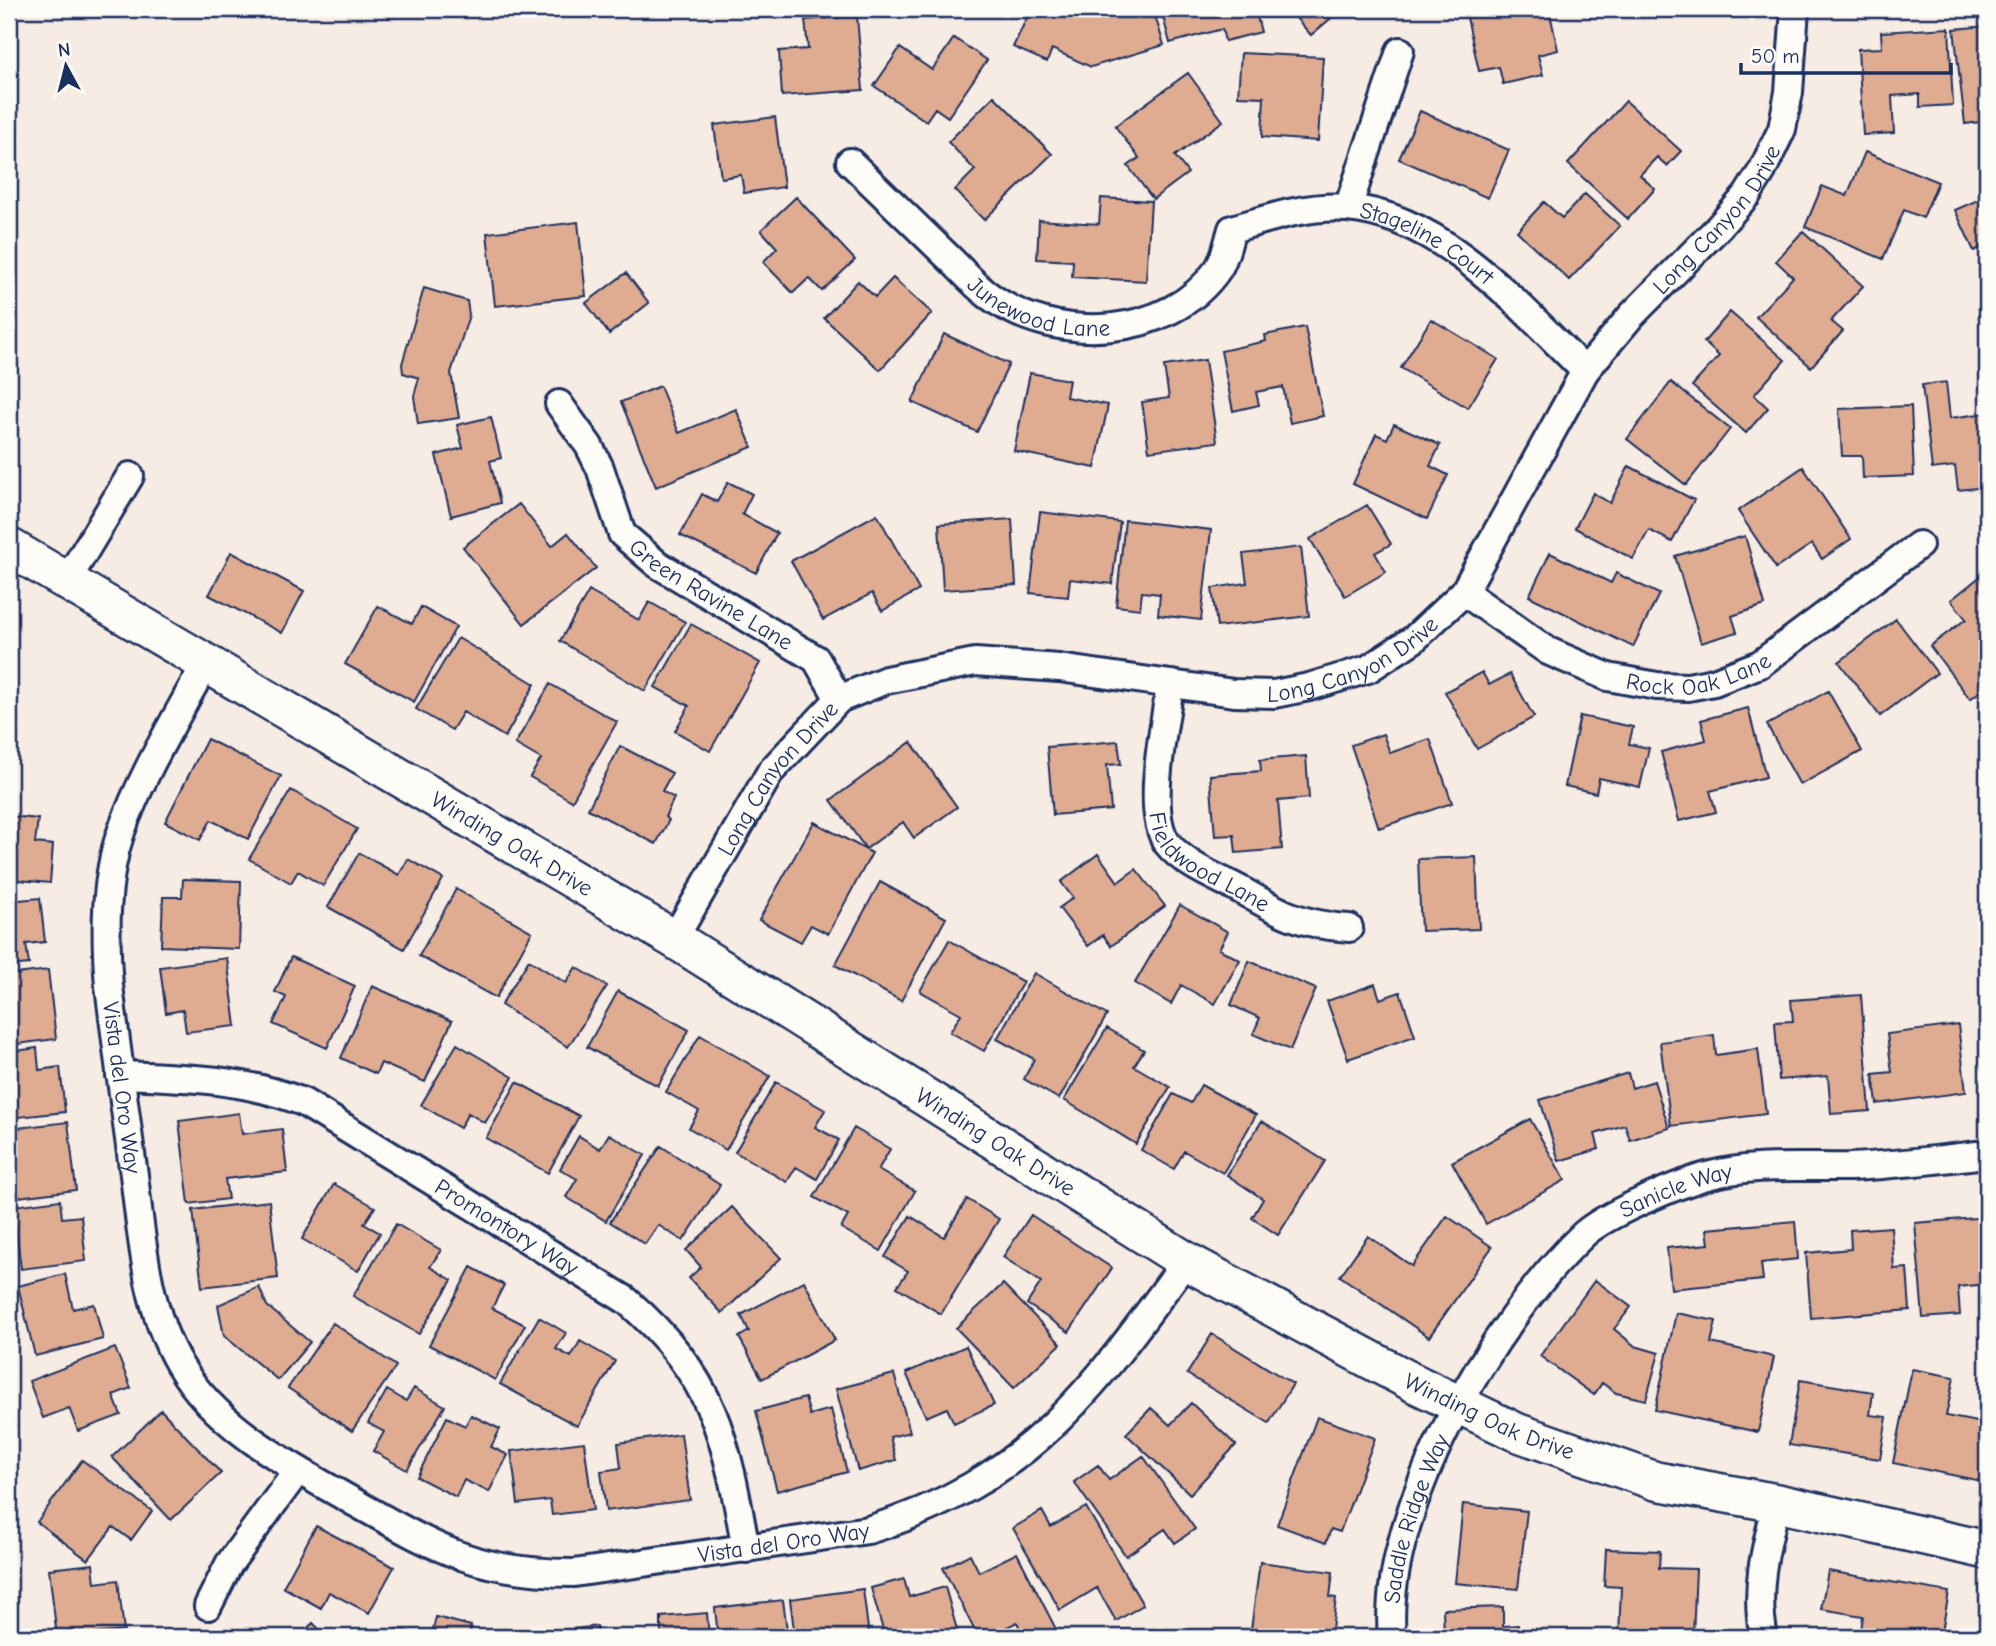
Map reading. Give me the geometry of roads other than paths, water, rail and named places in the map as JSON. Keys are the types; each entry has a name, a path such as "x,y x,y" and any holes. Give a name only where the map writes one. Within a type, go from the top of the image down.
{"street":[{"name":"Long Canyon Drive","path":"674,939 771,771 839,699 886,680 975,662 1059,668 1234,693 1274,694 1341,679 1368,669 1393,655 1464,592 1586,371 1631,316 1747,195 1762,171 1782,129 1789,92 1795,9"},
{"path":"1348,208 1400,51"},
{"name":"Junewood Lane","path":"850,162 989,296 1034,318 1075,327 1126,327 1166,315 1200,291 1220,267 1232,229"},
{"name":"Stageline Court","path":"1232,229 1290,211 1348,208 1420,230 1452,249 1486,275 1586,371"},
{"name":"Green Ravine Lane","path":"559,404 600,468 622,534 657,564 816,659 839,699"},
{"path":"68,579 130,477"},
{"name":"Rock Oak Lane","path":"1464,592 1548,652 1608,677 1657,687 1688,687 1714,682 1760,664 1919,545"},
{"name":"Winding Oak Drive","path":"9,547 68,579 205,664 674,939 1186,1261 1459,1405 1516,1432 1656,1481 1777,1503 1987,1550"},
{"name":"Vista del Oro Way","path":"205,664 142,783 120,834 110,883 105,941 120,1075 147,1271 163,1330 180,1366 203,1395 261,1446 298,1470 442,1551 495,1567 574,1573 868,1530 911,1517 964,1492 1012,1461 1088,1391 1120,1353 1186,1261"},
{"name":"Fieldwood Lane","path":"1170,684 1156,801 1167,842 1185,859 1290,918 1323,927 1349,928"},
{"name":"Promontory Way","path":"120,1075 227,1081 268,1088 303,1102 626,1300 667,1338 701,1384 724,1441 746,1549"},
{"name":"Sanicle Way","path":"1459,1405 1478,1370 1540,1282 1585,1233 1673,1187 1709,1175 1754,1168 1911,1164 1987,1154"},
{"name":"Saddle Ridge Way","path":"1392,1637 1389,1608 1401,1550 1432,1457 1459,1405"},
{"path":"208,1606 229,1564 298,1470"},
{"path":"1764,1637 1758,1608 1761,1565 1777,1503"}]}
